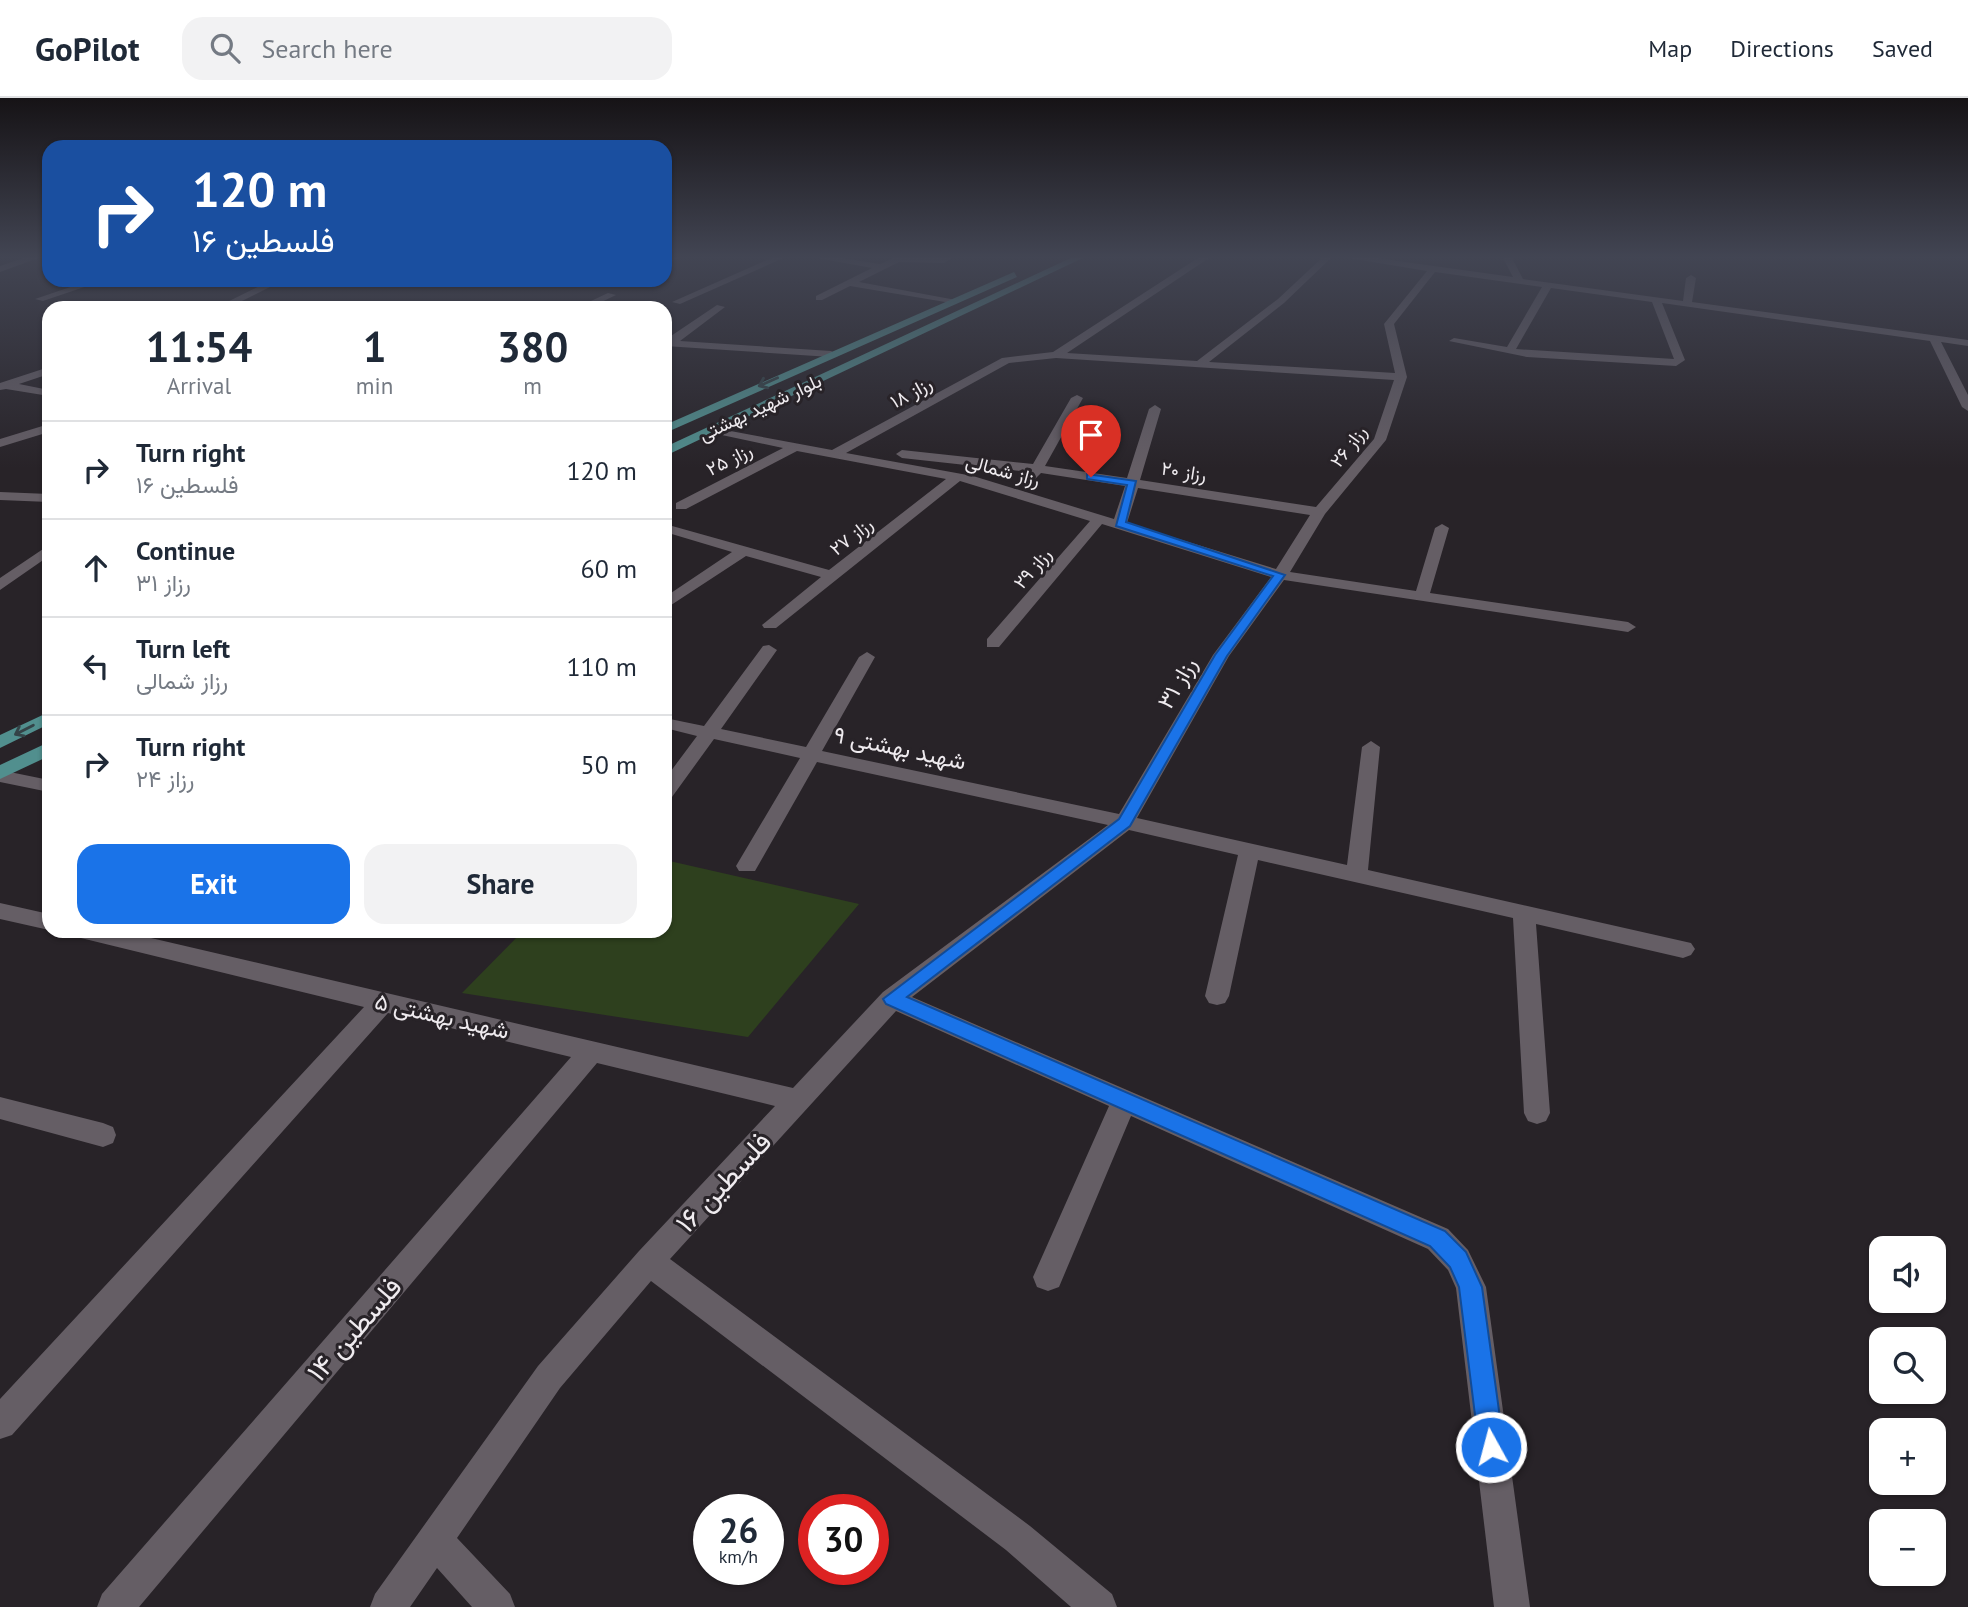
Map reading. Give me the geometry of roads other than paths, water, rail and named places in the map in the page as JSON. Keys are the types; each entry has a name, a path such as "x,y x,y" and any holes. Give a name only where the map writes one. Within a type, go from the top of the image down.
{"main road":[{"name":"بلوار شهید بهشتی","path":"672,426 892,326"},
{"name":"بلوار شهید بهشتی","path":"672,449 933,326"},
{"path":"799,368 827,376"},
{"path":"0,742 42,721"},
{"path":"0,775 42,752"}],"street":[{"path":"672,340 691,326"},
{"path":"1056,355 1100,326"},
{"path":"1198,365 1248,326"},
{"path":"1056,355 1401,377 1391,326"},
{"path":"1510,351 1524,326"},
{"path":"1454,341 1510,351 1672,364 1680,360 1667,326"},
{"path":"1850,326 1968,343"},
{"path":"1934,338 1968,407"},
{"path":"672,343 831,354"},
{"name":"رزاز ۱۸","path":"834,454 1006,360 1056,355"},
{"path":"2,386 42,372"},
{"name":"رزاز ۲۶","path":"1280,575 1319,512 1380,440 1401,377"},
{"path":"2,386 42,392"},
{"path":"1023,495 1077,398"},
{"path":"1120,524 1155,409"},
{"path":"0,443 42,430"},
{"name":"رزاز شمالی","path":"709,431 957,477 1120,524 1280,575 1628,627"},
{"name":"رزاز ۲۵","path":"681,506 795,447"},
{"name":"رزاز ۲۰","path":"834,454 893,453 1038,469 1319,512"},
{"name":"رزاز ۲۷","path":"770,625 957,477"},
{"path":"0,496 42,498"},
{"name":"رزاز ۲۹","path":"993,643 1100,518"},
{"path":"1422,595 1442,528"},
{"path":"672,530 832,576"},
{"path":"672,599 743,551"},
{"path":"0,585 42,554"},
{"path":"0,562 28,564"},
{"name":"رزاز ۳۱","path":"1125,822 1221,655 1280,575"},
{"path":"672,783 769,650"},
{"path":"747,866 867,657"},
{"name":"شهید بهشتی ۹","path":"672,725 1125,822 1684,949"},
{"path":"1357,875 1371,747"},
{"path":"0,775 42,784"},
{"name":"فلسطین ۱۶","path":"388,1607 549,1377 649,1261 892,999 1125,822"},
{"path":"1217,996 1250,850"},
{"path":"0,911 42,920"},
{"path":"1524,913 1537,1114"},
{"name":"شهید بهشتی ۵","path":"114,938 799,1101"},
{"path":"892,999 1438,1239 1458,1259 1471,1287 1512,1607"},
{"path":"0,1423 383,1002"},
{"name":"فلسطین ۱۴","path":"115,1607 592,1051"},
{"path":"1048,1277 1124,1101"},
{"path":"0,1108 103,1135"},
{"path":"649,1261 1018,1538 1099,1607"},
{"path":"435,1540 497,1607"}]}
